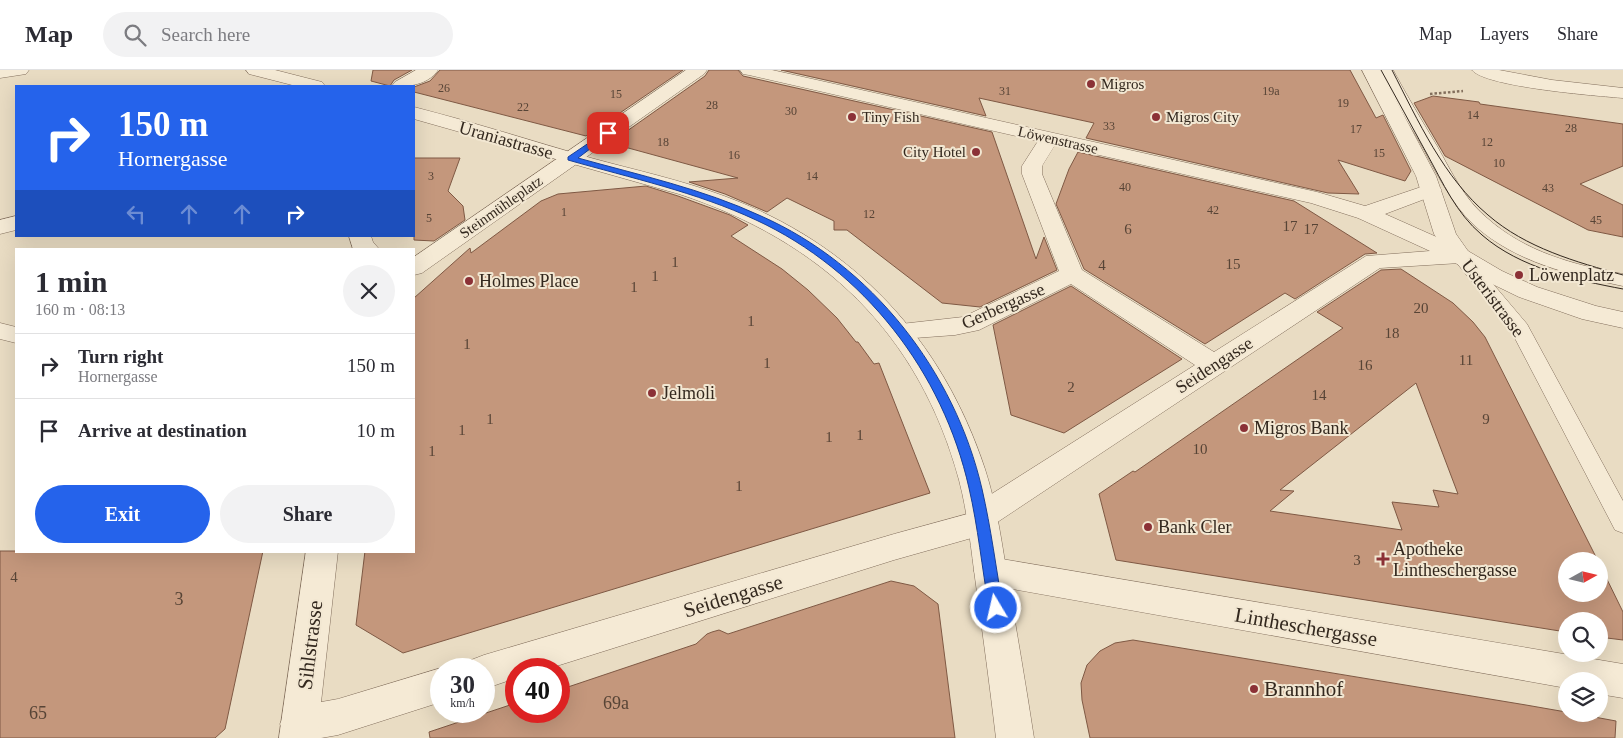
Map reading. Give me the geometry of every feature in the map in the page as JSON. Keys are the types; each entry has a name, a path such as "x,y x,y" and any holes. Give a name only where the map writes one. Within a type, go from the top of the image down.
{"street":[{"path":"0,73 20,70"},
{"path":"255,70 312,85"},
{"path":"403,85 429,70"},
{"name":"Steinmühleplatz","path":"419,260 698,70"},
{"name":"Löwenstrasse","path":"749,70 1317,198 1366,213 1460,256 1494,276 1528,292 1591,313 1623,320"},
{"name":"Usteristrasse","path":"1371,70 1426,176 1445,234 1460,256"},
{"path":"1482,70 1523,81 1623,93"},
{"name":"Uraniastrasse","path":"415,113 700,195 766,222 805,243 842,270 872,297 901,331 930,374 954,421 970,467 982,520 1015,738"},
{"path":"1050,138 1032,166 1032,174 1072,274 1216,365"},
{"path":"1366,213 1431,190"},
{"path":"0,227 15,223"},
{"path":"360,237 362,245 366,248"},
{"name":"Seidengasse","path":"495,669 982,520 1374,261 1460,256"},
{"name":"Gerbergasse","path":"901,331 970,324 1072,274"},
{"path":"0,331 15,335"},
{"name":"Sihlstrasse","path":"299,731 322,553"},
{"name":"Lintheschergasse","path":"990,571 1623,681"},
{"path":"299,731 430,688"}],"lane":[{"path":"1386,70 1450,185 1481,222 1504,239 1535,256 1558,265 1623,280"},
{"name":"Usteristrasse","path":"1460,256 1517,324 1623,523"}],"building":[{"path":"373,70 412,70 394,80 391,85 371,81"},
{"path":"440,70 683,70 586,136 415,92 415,87 430,81"},
{"path":"709,70 738,70 743,76 992,132 1036,259 1044,237 1057,270 980,307 942,303 847,230 834,230 834,221 787,198 767,212 725,194 689,182 738,178 610,143 705,76"},
{"path":"781,70 1350,70 1376,118 1383,115 1411,171 1405,181 1338,160 1359,194 1328,193 1086,138 1094,123 979,98 986,116"},
{"path":"1433,96 1623,124 1623,166 1580,184 1623,205 1623,237 1588,230 1445,156 1414,103"},
{"path":"1078,152 1294,201 1377,253 1365,254 1295,299 1285,293 1205,344 1084,269 1056,204 1069,169"},
{"path":"415,158 460,158 448,191 463,206 465,220 434,241 414,240"},
{"name":"Jelmoli","path":"646,186 730,215 748,225 731,236 782,269 808,290 837,318 874,364 879,363 930,493 403,653 356,625 365,553 415,553 415,297 470,248 471,253 541,201 558,194"},
{"path":"1401,269 1453,303 1473,322 1485,337 1593,552 1558,552 1558,602 1608,602 1608,581 1623,612 1623,640 1608,638 1608,612 1558,612 1558,631 1116,560 1099,494 1133,471 1135,472 1343,328 1317,312 1381,270","holes":["1416,383 1458,494 1433,490 1439,507 1392,502 1402,530 1270,511 1294,491 1280,490"]},
{"path":"1071,286 1182,359 1064,433 1011,415 993,325"},
{"path":"0,551 15,551 15,553 263,553 225,729 215,738 0,738"},
{"path":"891,581 914,586 938,604 955,738 430,738 429,732 456,723 495,723 495,710 505,707 505,723 570,723 570,686 696,644 712,632 719,630 728,634"},
{"name":"Brannhof","path":"1133,640 1558,711 1558,722 1608,722 1608,720 1616,721 1615,738 1090,738 1082,700 1081,683 1087,665 1100,651 1115,643"}],"tram line":[{"path":"1381,70 1457,207 1482,235 1513,256 1549,271 1567,277 1623,289"},
{"path":"1392,70 1433,148 1458,184 1488,215 1503,227 1535,245 1587,265 1623,275"}],"place":[{"name":"Migros","path":"1091,84"},
{"name":"Tiny Fish","path":"852,117"},
{"name":"Migros City","path":"1156,117"},
{"name":"City Hotel","path":"976,152"},
{"name":"Löwenplatz","path":"1519,275"},
{"name":"Holmes Place","path":"469,281"},
{"name":"Jelmoli","path":"652,393"},
{"name":"Migros Bank","path":"1244,428"},
{"name":"Bank Cler","path":"1148,527"},
{"name":"Apotheke Lintheschergasse","path":"1383,559"},
{"name":"Brannhof","path":"1254,689"}],"route":[{"path":"608,133 571,158 676,187 730,205 759,218 805,243 825,257 858,284 890,317 925,366 954,421 976,488 996,608"}]}
